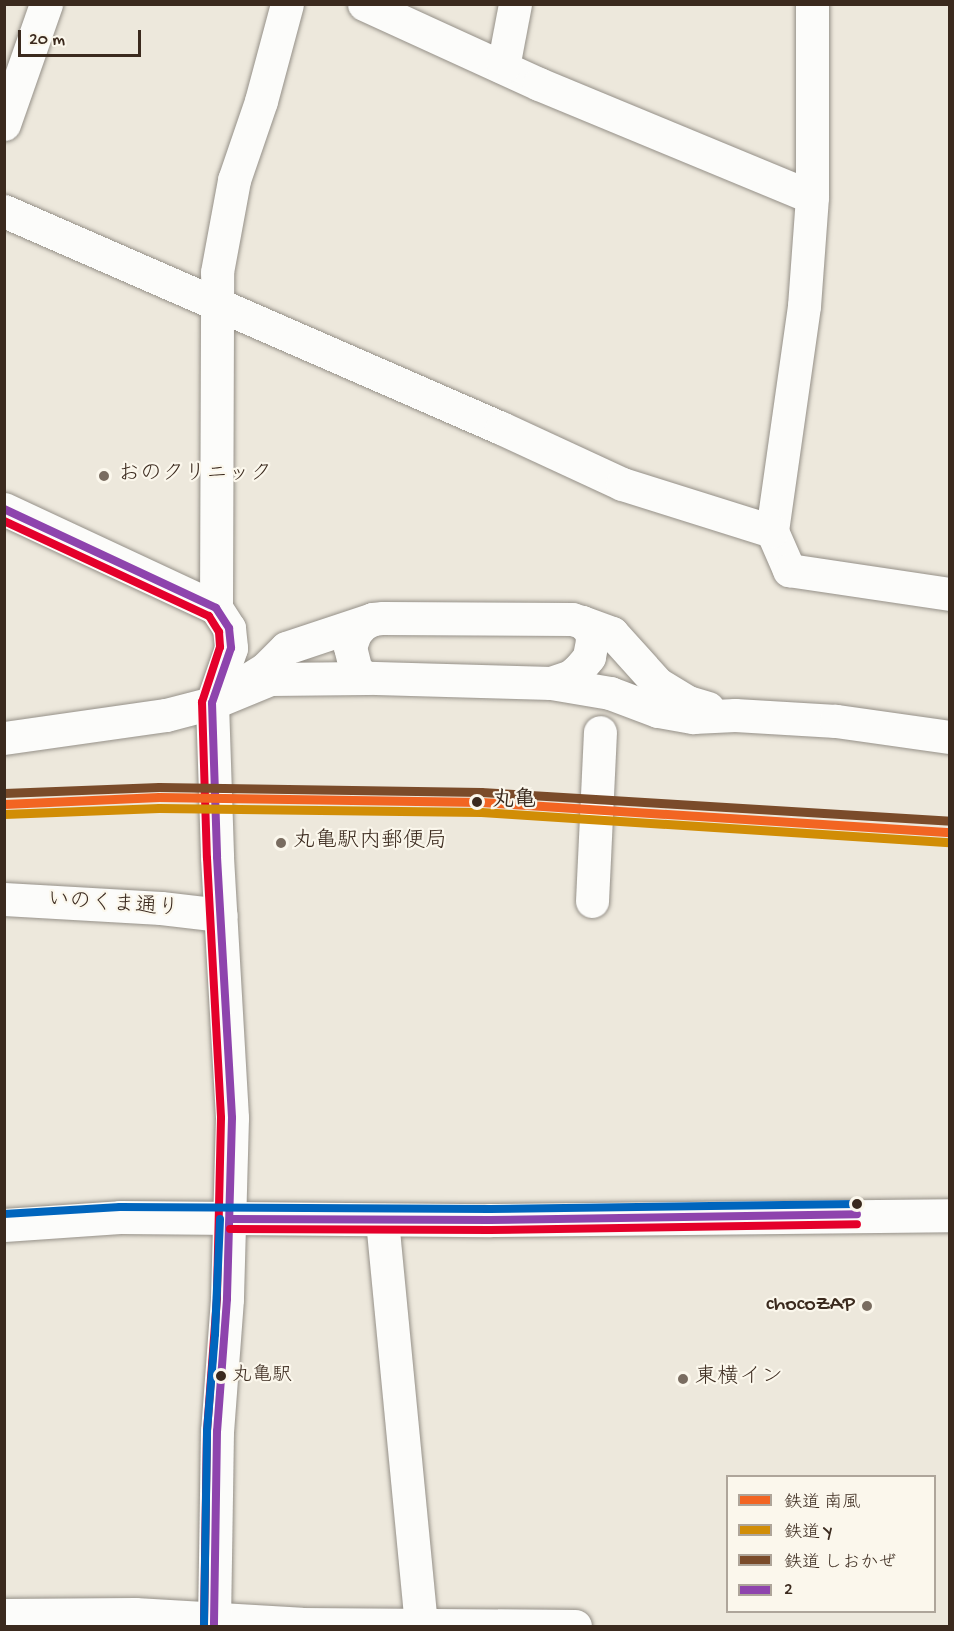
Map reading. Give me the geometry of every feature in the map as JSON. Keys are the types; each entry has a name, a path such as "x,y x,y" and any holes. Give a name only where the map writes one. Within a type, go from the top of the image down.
{"street":[{"path":"4,124 46,4"},
{"path":"216,608 218,272 234,180 261,101 287,4"},
{"path":"364,4 502,67 812,197"},
{"path":"502,67 515,4"},
{"path":"812,4 812,197 804,306 772,531 789,570 950,594"},
{"path":"5,213 217,304 622,484 772,531"},
{"path":"4,509 216,608 229,628 231,648 212,703 232,1118 225,1335 217,1431 214,1623"},
{"path":"212,703 266,668 286,648 373,619 572,619 612,633 658,684 688,702 735,715"},
{"path":"367,678 356,671 350,647 355,633 363,624 373,619"},
{"path":"551,683 571,676 589,657 591,631 582,622"},
{"path":"4,738 166,715 212,703 270,679 367,678 551,683 610,693 658,711 693,717 735,715 836,721 950,737"},
{"path":"592,901 600,732"},
{"name":"いのくま通り","path":"4,899 161,908 221,915"},
{"path":"4,1226 97,1218 382,1220 950,1215"},
{"path":"382,1220 421,1625"},
{"path":"4,1615 135,1614 214,1623 575,1626"}],"rail line":[{"name":"しおかぜ","path":"4,793 159,787 481,792 950,821"},
{"name":"南風","path":"4,804 159,797 481,802 950,832"},
{"name":"Y","path":"4,814 159,808 481,812 949,842"}],"transit line":[{"name":"2","path":"4,509 216,608 229,628 231,648 212,703 217,857 232,1118 227,1299 217,1431 214,1626"},
{"path":"4,521 209,616 219,632 220,647 202,702 207,858 221,1118 217,1298 207,1431 204,1626"},
{"path":"4,1214 120,1207 490,1209 857,1204"},
{"name":"2","path":"230,1219 490,1220 857,1214"},
{"path":"204,1626 207,1431 215,1334 220,1219"},
{"path":"230,1229 490,1230 857,1224"}],"place":[{"name":"おのクリニック","path":"104,476"},
{"name":"丸亀","path":"477,802"},
{"name":"丸亀駅内郵便局","path":"281,843"},
{"name":"chocoZAP","path":"867,1306"},
{"name":"丸亀駅","path":"221,1376"},
{"name":"東横イン","path":"683,1379"}]}
